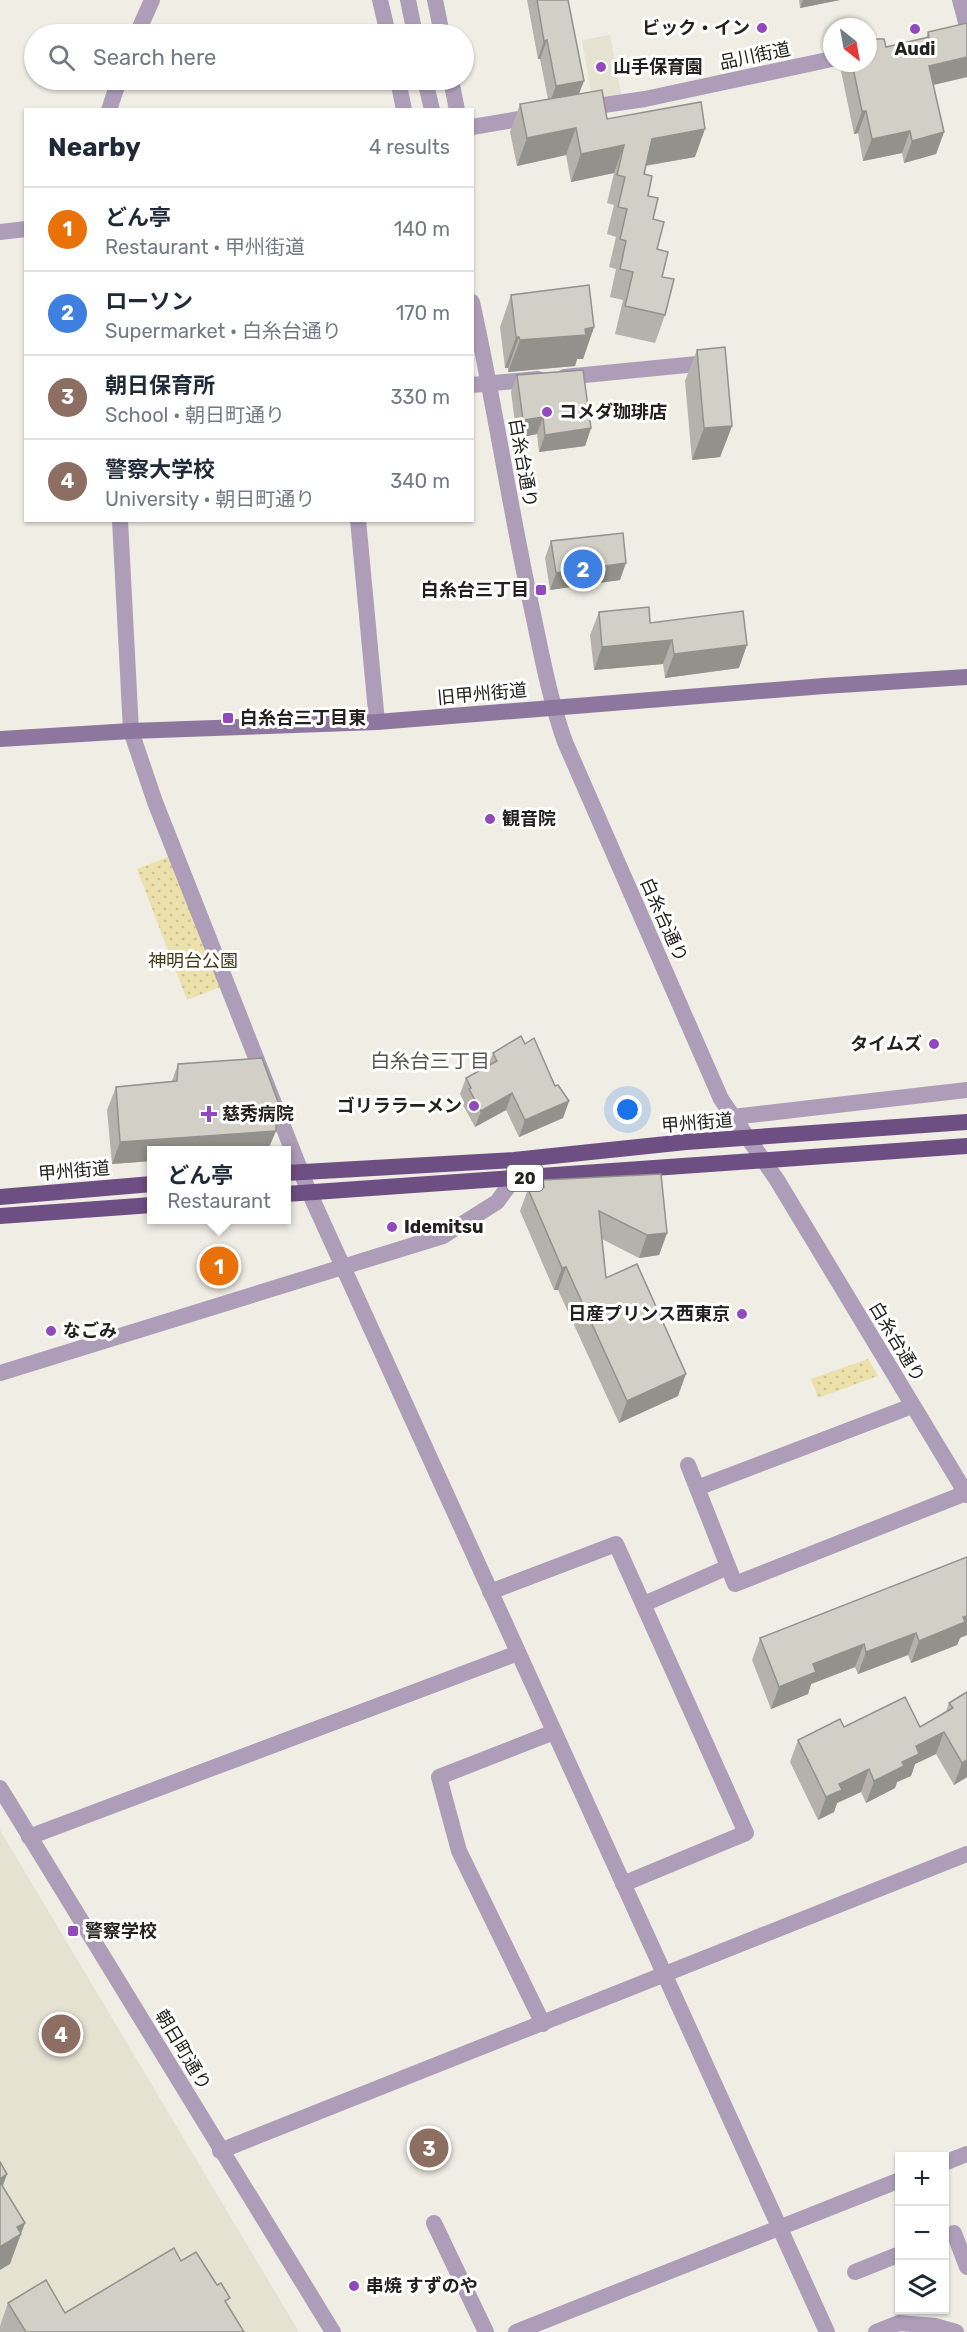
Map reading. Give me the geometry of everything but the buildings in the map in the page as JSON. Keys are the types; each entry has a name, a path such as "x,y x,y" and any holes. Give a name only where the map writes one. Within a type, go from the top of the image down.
{"highway":[{"name":"甲州街道","path":"294,1173 514,1160 686,1142 967,1122"},
{"name":"20","path":"291,1194 967,1146"},
{"name":"甲州街道","path":"0,1197 147,1184"},
{"path":"0,1216 147,1205"}],"main road":[{"name":"旧甲州街道","path":"0,739 131,731 377,722 967,677"}],"street":[{"path":"141,24 152,0"},
{"path":"380,0 385,24"},
{"path":"408,0 413,24"},
{"path":"435,0 440,24"},
{"path":"960,0 963,30"},
{"name":"品川街道","path":"474,127 645,99 823,61"},
{"path":"110,108 116,90"},
{"path":"400,90 404,108"},
{"path":"427,90 432,108"},
{"path":"453,90 457,108"},
{"path":"0,232 24,229"},
{"name":"白糸台通り","path":"474,311 490,383 519,554 553,707 565,742 721,1099 764,1161 966,1494"},
{"path":"474,385 621,373 697,364"},
{"path":"120,522 131,731 155,802 284,1146"},
{"path":"358,522 377,722"},
{"path":"733,1117 967,1090"},
{"path":"294,1173 309,1192 827,2332"},
{"path":"0,1373 443,1236 497,1202 514,1179"},
{"path":"697,1488 912,1406"},
{"path":"688,1466 735,1584 966,1494"},
{"path":"490,1592 616,1544 644,1604 746,1833 623,1884"},
{"path":"644,1604 728,1567"},
{"path":"29,1837 518,1653"},
{"path":"543,2024 459,1851 439,1777 554,1732"},
{"name":"朝日町通り","path":"0,1788 220,2151 333,2332"},
{"path":"220,2151 967,1854"},
{"path":"949,2161 967,2154"},
{"path":"516,2332 895,2182"},
{"path":"434,2223 486,2332"},
{"path":"955,2232 967,2267"},
{"path":"855,2272 895,2256"},
{"path":"876,2332 935,2326 956,2332"}],"shaded area":[{"name":"山手保育園","path":"610,35 621,94 592,98 582,40"},
{"path":"0,1830 243,2238 299,2332 0,2332"}],"green space":[{"name":"神明台公園","path":"173,855 223,986 187,1000 137,869"},
{"path":"868,1359 878,1376 818,1398 811,1379"}],"place":[{"name":"ビック・イン","path":"762,28"},
{"name":"Audi","path":"915,29"},
{"name":"山手保育園","path":"601,67"},
{"name":"コメダ珈琲店","path":"547,412"},
{"name":"ローソン","path":"583,569"},
{"name":"白糸台三丁目","path":"541,590"},
{"name":"白糸台三丁目東","path":"228,718"},
{"name":"観音院","path":"490,819"},
{"name":"タイムズ","path":"934,1044"},
{"name":"ゴリララーメン","path":"474,1106"},
{"name":"慈秀病院","path":"209,1114"},
{"name":"Idemitsu","path":"392,1227"},
{"name":"どん亭","path":"219,1266"},
{"name":"日産プリンス西東京","path":"742,1314"},
{"name":"なごみ","path":"51,1331"},
{"name":"警察学校","path":"73,1931"},
{"name":"警察大学校","path":"61,2034"},
{"name":"朝日保育所","path":"429,2148"},
{"name":"串焼 すずのや","path":"354,2286"}],"district":[{"name":"白糸台三丁目","path":"430,1061"}]}
